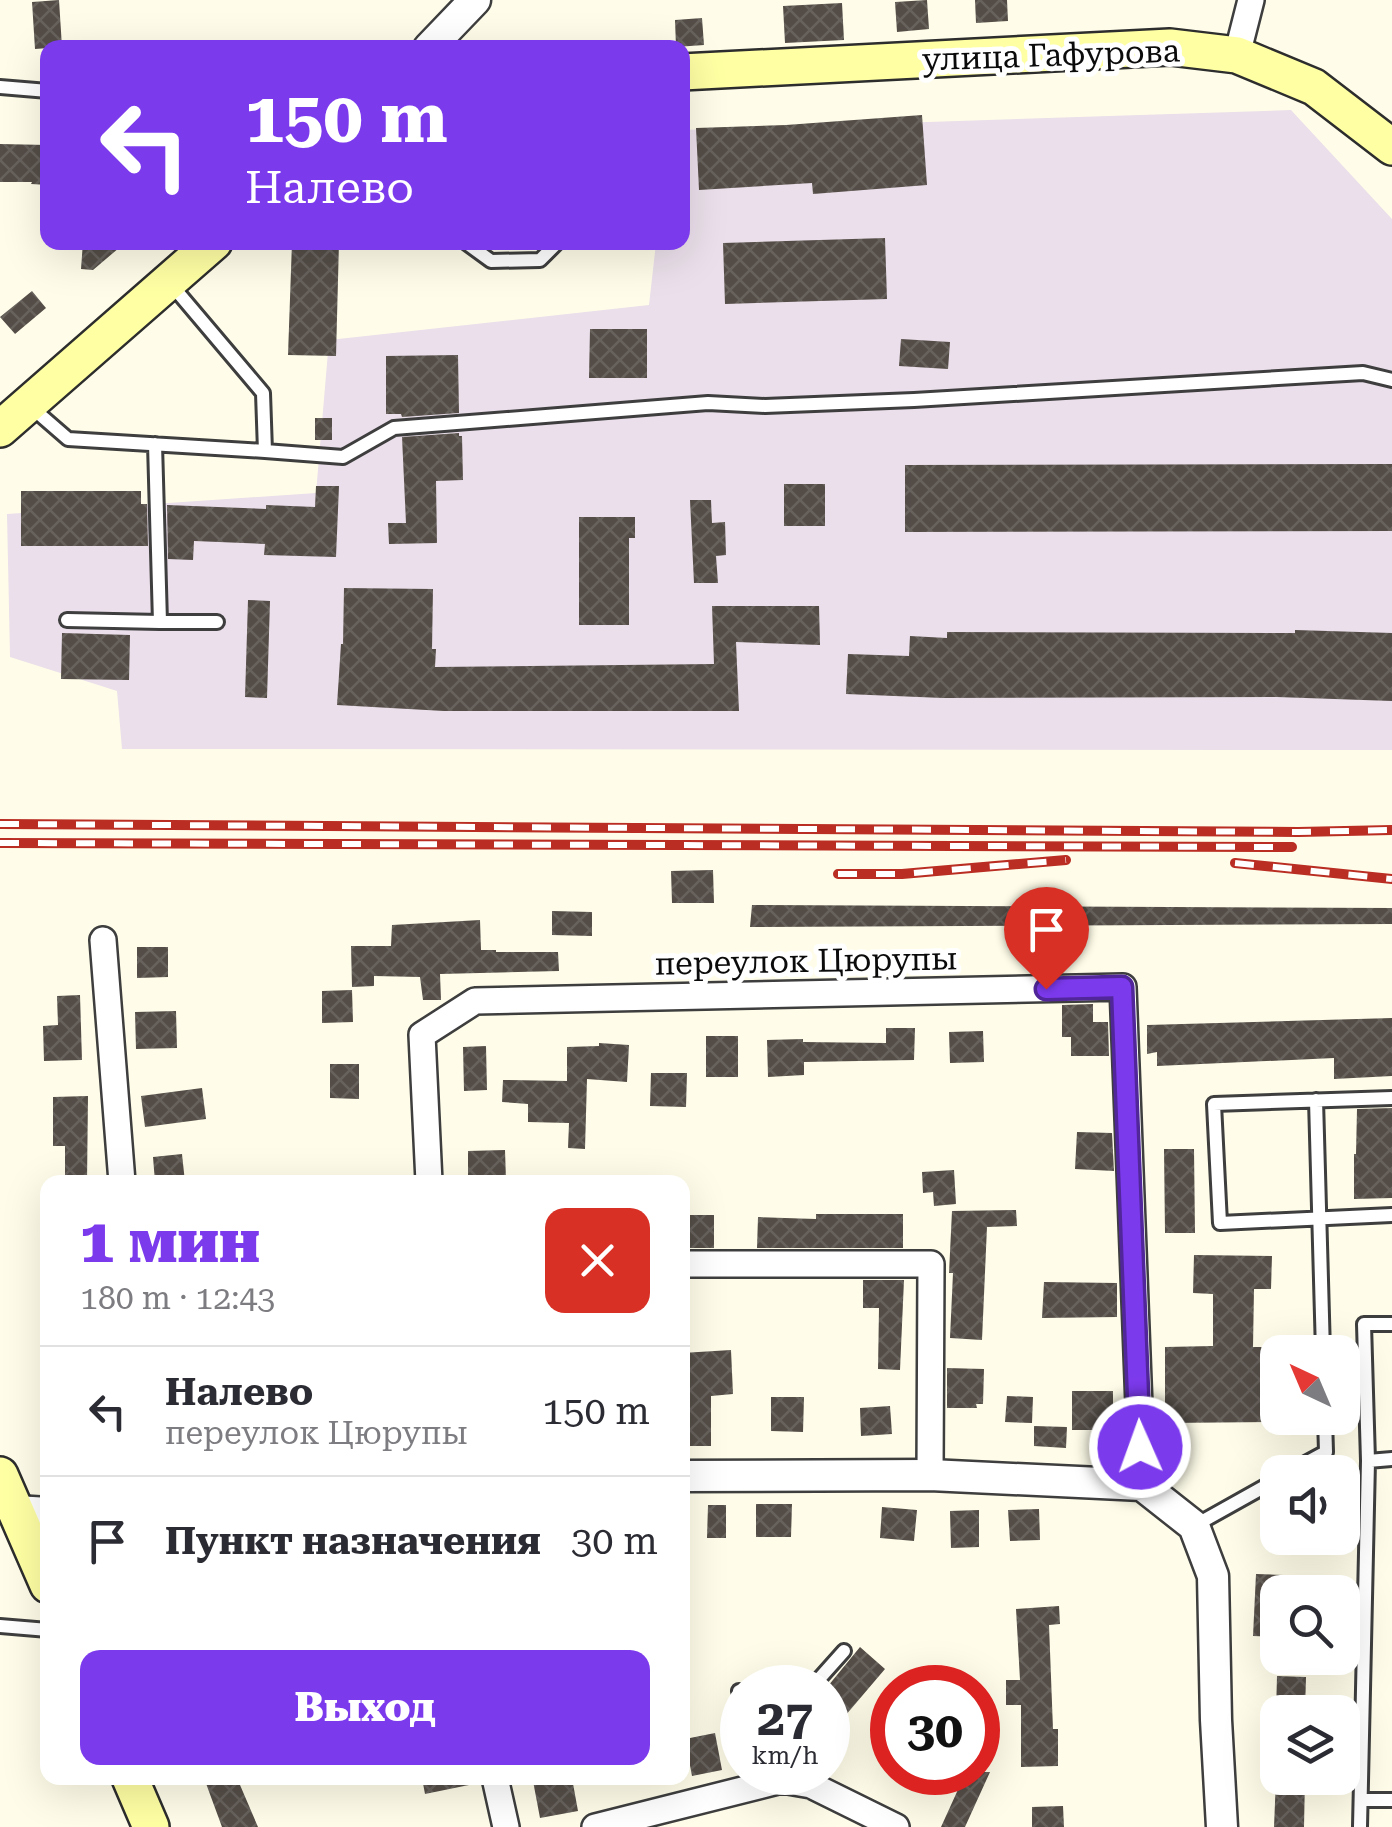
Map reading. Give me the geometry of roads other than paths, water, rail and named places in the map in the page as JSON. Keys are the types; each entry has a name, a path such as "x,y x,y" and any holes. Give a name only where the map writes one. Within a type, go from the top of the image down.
{"main road":[{"name":"улица Гафурова","path":"690,72 1170,48 1237,55 1314,87 1392,147"},
{"path":"0,429 205,250"},
{"path":"0,1475 32,1512 40,1548"},
{"path":"133,1785 151,1827"}],"street":[{"path":"437,40 475,0"},
{"path":"1237,55 1251,0"},
{"path":"103,940 121,1175"},
{"name":"переулок Цюрупы","path":"428,1175 422,1035 475,1000 1122,987 1142,1486"},
{"path":"690,1264 931,1264 930,1475"},
{"path":"690,1476 930,1475 1142,1486 1194,1526 1212,1576 1222,1827"},
{"path":"496,1785 506,1827"},
{"path":"595,1827 720,1793"},
{"path":"831,1795 896,1827"}],"lane":[{"path":"0,87 40,90"},
{"path":"477,250 491,261 540,260 550,250"},
{"path":"169,282 264,393 265,451"},
{"path":"28,404 68,438 342,457 394,428 708,403 765,406 914,400 1363,373 1392,380"},
{"path":"155,444 160,622"},
{"path":"66,620 217,622"},
{"path":"1392,1098 1214,1104 1220,1223 1392,1216"},
{"path":"1316,1100 1322,1335"},
{"path":"1360,1827 1368,1461 1364,1324 1392,1324"},
{"path":"1368,1461 1392,1459"},
{"path":"1194,1526 1260,1489"},
{"path":"0,1626 40,1629"},
{"path":"832,1665 844,1651"},
{"path":"1361,1800 1392,1800"}],"railway":[{"path":"0,824 1392,830"},
{"path":"0,843 1292,847"},
{"path":"838,874 902,874 1066,860"},
{"path":"1235,863 1392,879"}]}
